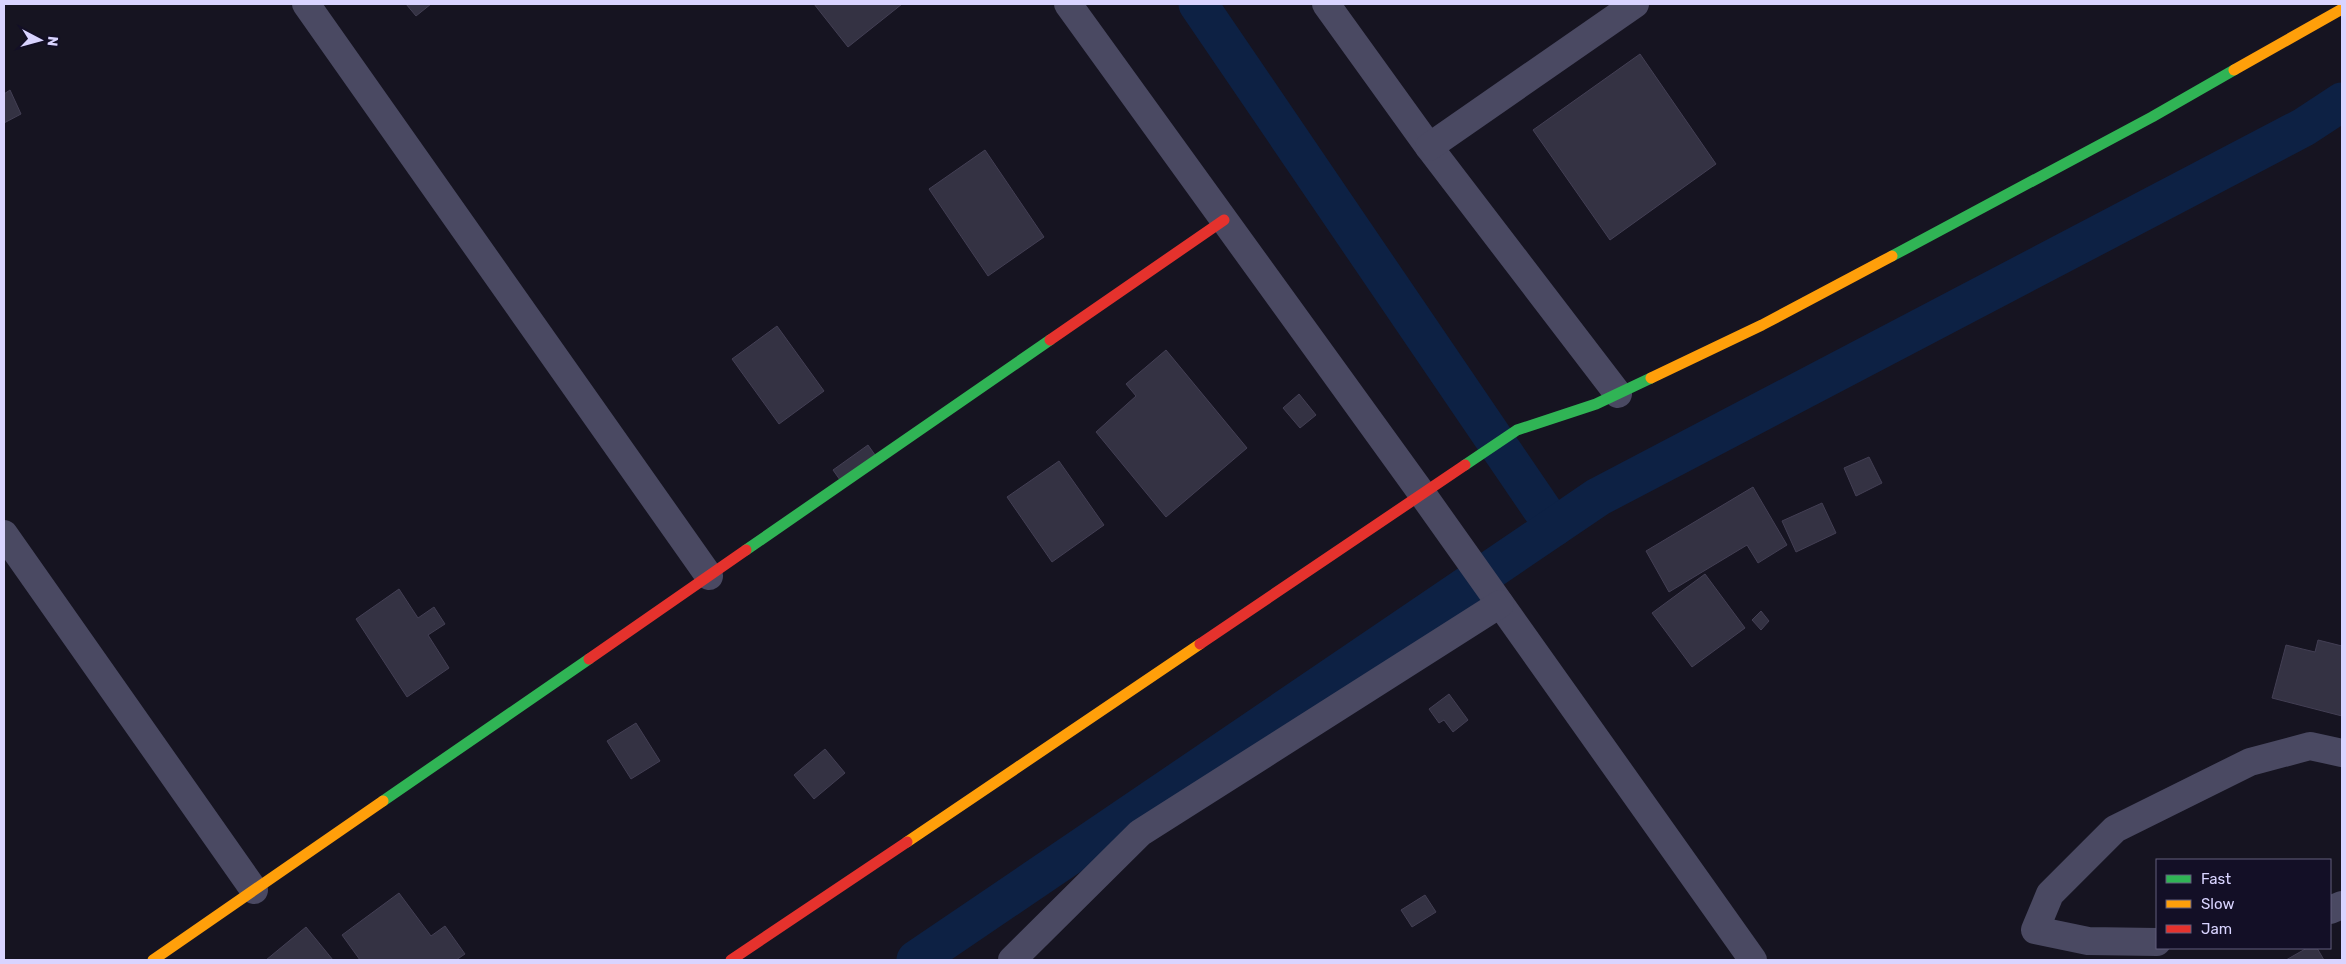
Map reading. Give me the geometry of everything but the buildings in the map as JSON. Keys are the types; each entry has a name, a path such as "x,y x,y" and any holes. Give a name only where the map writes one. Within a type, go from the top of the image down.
{"street":[{"path":"306,4 709,576"},
{"path":"1068,4 1422,495 1753,960"},
{"path":"1326,4 1430,147 1618,394"},
{"path":"1430,147 1635,4"},
{"path":"731,960 1517,430 1596,404 1762,325 2152,118 2342,9"},
{"path":"153,960 1224,220"},
{"path":"4,534 254,890"},
{"path":"1012,960 1140,833 1500,604"},
{"path":"2156,942 2088,941 2035,930 2050,894 2115,829 2250,762 2310,746 2342,753"}],"waterway":[{"path":"1198,4 1554,527"},
{"path":"916,960 1598,497 2304,127 2342,102"}],"traffic: fast":[{"path":"1892,256 2152,117 2234,70"},
{"path":"746,550 1050,340"},
{"path":"1465,465 1517,430 1596,404 1651,378"},
{"path":"383,801 589,659"}],"traffic: slow":[{"path":"2234,70 2342,9"},
{"path":"1651,378 1762,325 1892,256"},
{"path":"907,842 1200,644"},
{"path":"153,960 383,801"}],"traffic: jam":[{"path":"1050,340 1224,220"},
{"path":"1200,644 1465,465"},
{"path":"589,659 746,550"},
{"path":"731,960 907,842"}]}
